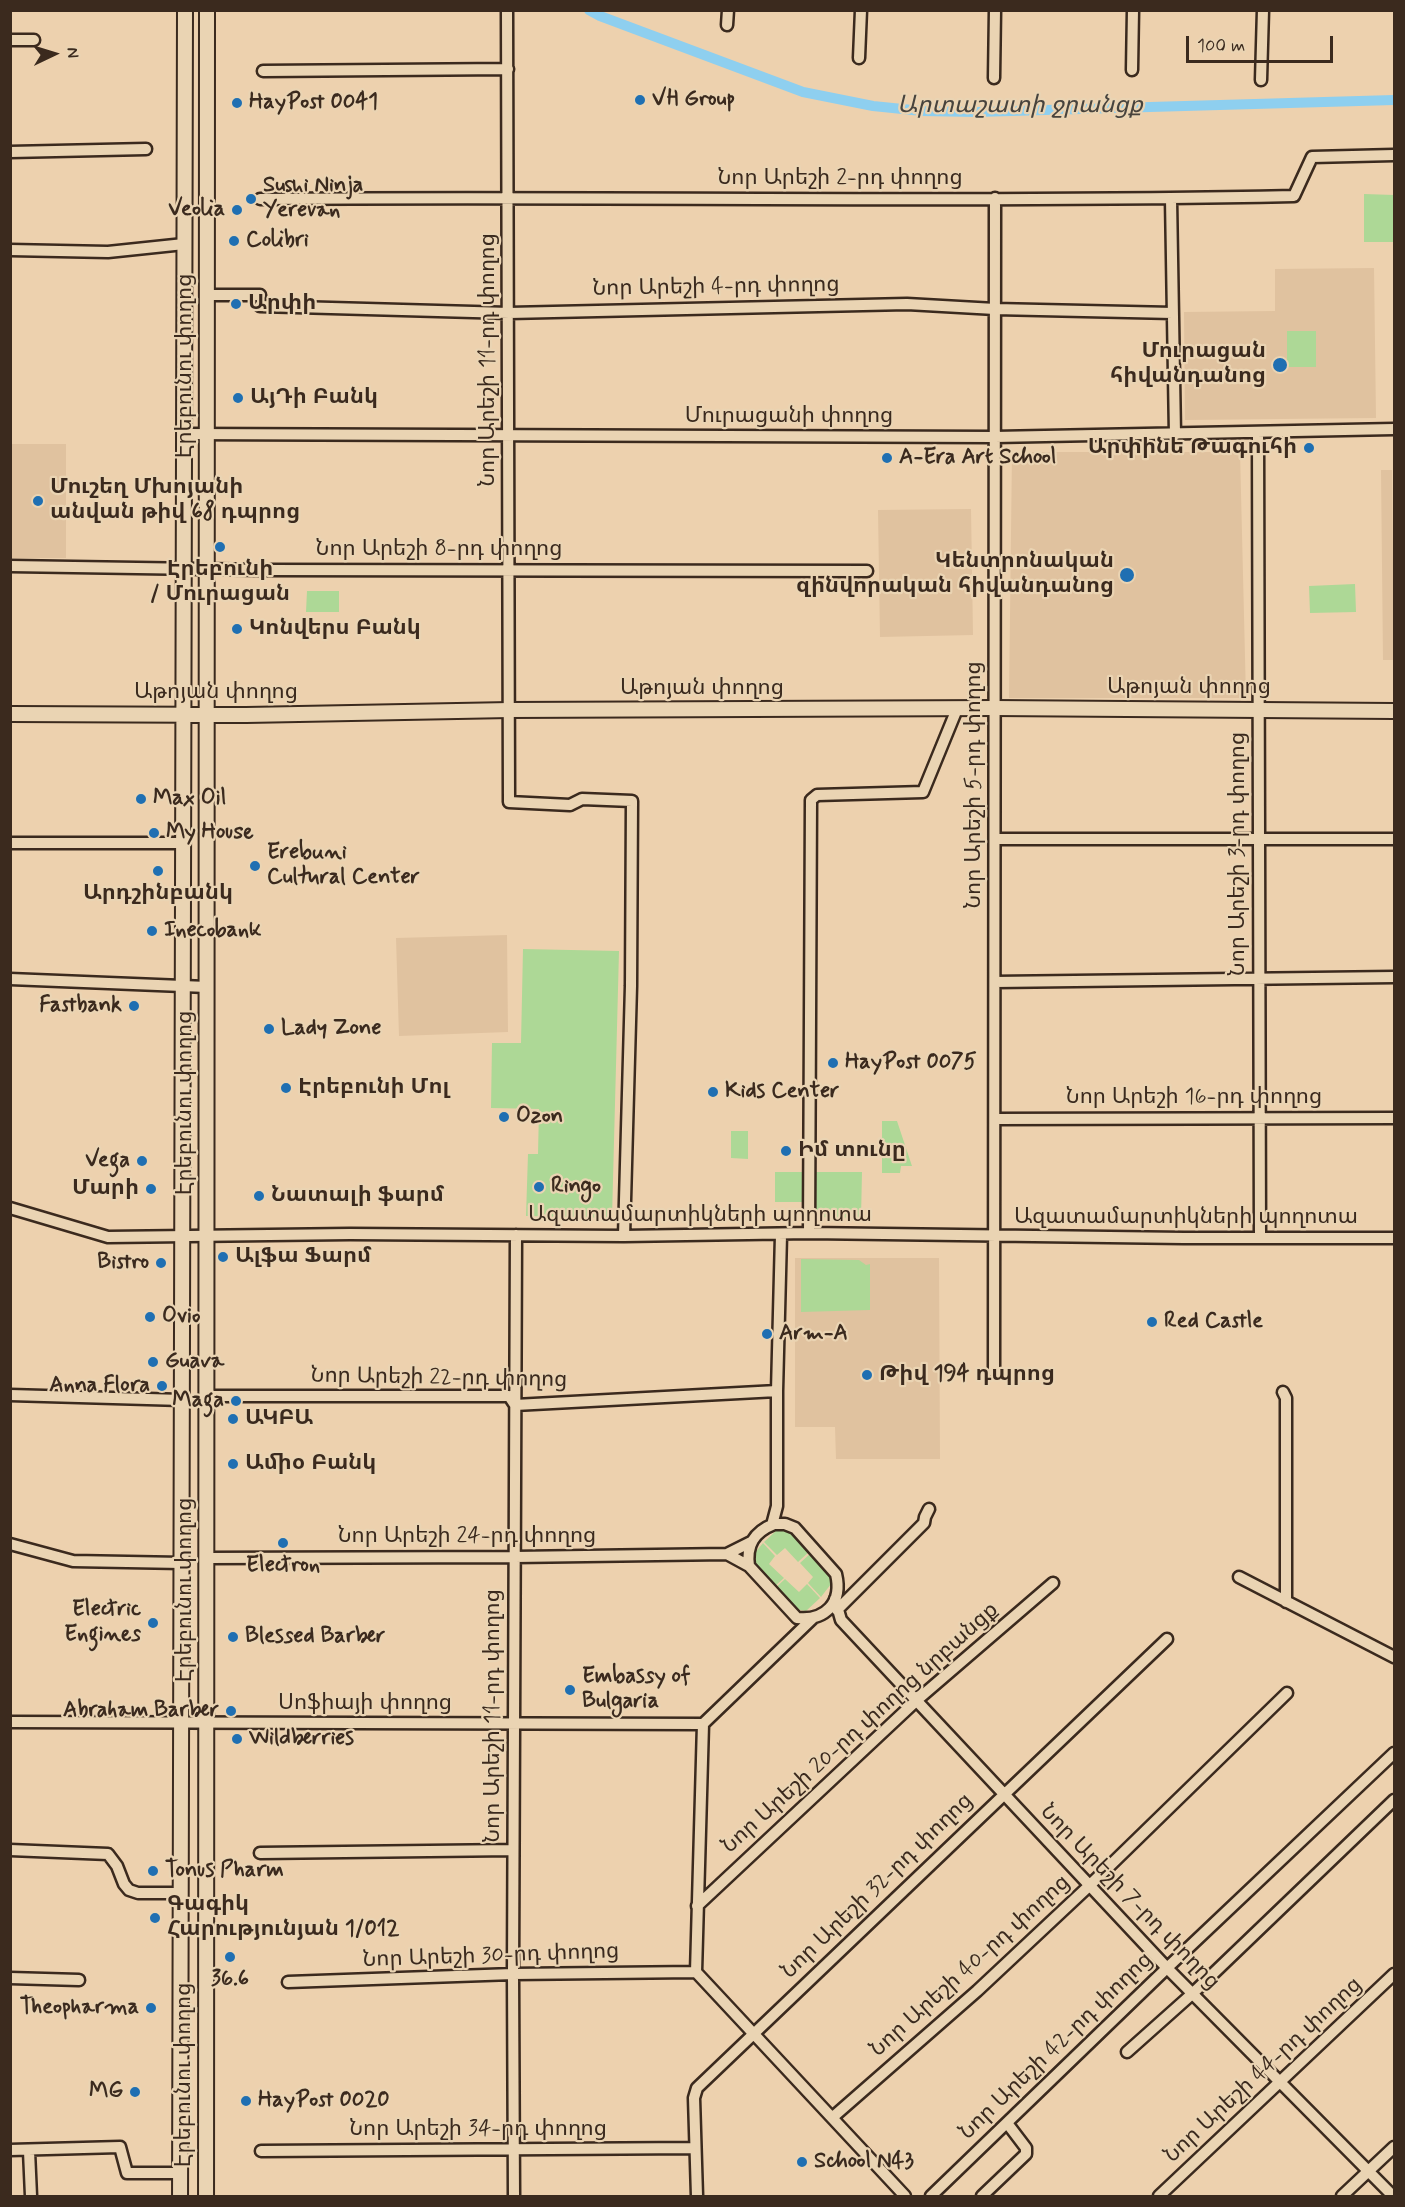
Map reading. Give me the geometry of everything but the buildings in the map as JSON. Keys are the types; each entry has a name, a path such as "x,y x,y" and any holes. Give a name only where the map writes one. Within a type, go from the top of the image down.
{"main road":[{"name":"Էրեբունու փողոց","path":"180,2196 185,10"},
{"name":"Էրեբունու փողոց","path":"206,2196 207,10"},
{"name":"Աթոյան փողոց","path":"10,714 207,715 510,710 994,708 1395,711"}],"street":[{"name":"Նոր Արեշի 11-րդ փողոց","path":"507,10 509,802 570,805 582,799 632,801 631,986 624,1236"},
{"path":"727,25 728,10"},
{"path":"859,58 861,10"},
{"path":"994,78 995,10"},
{"path":"1132,70 1133,10"},
{"path":"1261,80 1263,10"},
{"path":"10,40 34,40"},
{"path":"263,71 508,69"},
{"path":"10,152 146,149"},
{"name":"Նոր Արեշի 2-րդ փողոց","path":"260,199 508,197 1171,199 1294,196 1312,157 1395,155"},
{"name":"Նոր Արեշի 5-րդ փողոց","path":"994,1372 995,198"},
{"path":"1171,199 1175,435"},
{"path":"10,250 108,252 184,244"},
{"name":"Նոր Արեշի 4-րդ փողոց","path":"207,296 509,313 907,304 995,309 1173,313"},
{"name":"Մուրացանի փողոց","path":"184,434 995,437 1395,429"},
{"name":"Նոր Արեշի 3-րդ փողոց","path":"1258,433 1260,1238"},
{"name":"Նոր Արեշի 8-րդ փողոց","path":"10,566 207,569 867,571"},
{"path":"809,1233 811,800 817,795 923,792 957,709"},
{"path":"995,839 1395,839"},
{"path":"10,843 183,843"},
{"path":"995,982 1395,976"},
{"path":"10,979 207,987"},
{"name":"Նոր Արեշի 16-րդ փողոց","path":"995,1119 1395,1118"},
{"name":"Ազատամարտիկների պողոտա","path":"10,1208 108,1237 207,1235 624,1236 809,1233 1395,1238"},
{"name":"Նոր Արեշի 11-րդ փողոց","path":"514,2196 516,1235"},
{"path":"781,1235 777,1506 772,1525 791,1525"},
{"name":"Նոր Արեշի 22-րդ փողոց","path":"207,1396 509,1396 515,1405 777,1390"},
{"path":"1283,1392 1286,1398 1286,1602"},
{"path":"10,1395 182,1400"},
{"path":"777,1506 791,1525 836,1574 838,1610"},
{"path":"905,2196 696,1972 703,1724 795,1635 818,1616 838,1610 924,1522 929,1509"},
{"name":"Նոր Արեշի 24-րդ փողոց","path":"207,1558 728,1554 751,1542 764,1528 772,1525"},
{"path":"749,1566 747,1555 751,1542"},
{"path":"10,1544 73,1561 182,1563"},
{"path":"728,1554 749,1566 794,1616 795,1635"},
{"path":"1239,1577 1395,1657"},
{"name":"Նոր Արեշի 20-րդ փողոց նրբանցք","path":"697,1906 917,1700 1053,1583"},
{"name":"Նոր Արեշի 7-րդ փողոց","path":"794,1616 797,1618 818,1616 838,1610 917,1700 1089,1886 1192,1994 1370,2170 1393,2196"},
{"name":"Նոր Արեշի 32-րդ փողոց","path":"697,2196 694,2092 1167,1639"},
{"name":"Նոր Արեշի 40-րդ փողոց","path":"833,2117 977,1991 1089,1886 1287,1693"},
{"path":"10,1722 181,1724"},
{"name":"Սոֆիայի փողոց","path":"181,1724 703,1724"},
{"name":"Նոր Արեշի 42-րդ փողոց","path":"931,2196 1167,1968 1395,1753"},
{"path":"1127,2052 1192,1994 1395,1800"},
{"path":"10,1850 108,1854 129,1890 138,1893 181,1893"},
{"path":"260,1853 513,1850"},
{"name":"Նոր Արեշի 30-րդ փողոց","path":"288,1982 513,1974 696,1972"},
{"name":"Նոր Արեշի 44-րդ փողոց","path":"1159,2196 1395,1974"},
{"path":"10,1978 80,1980"},
{"path":"982,2196 1026,2154 1026,2148 1007,2123"},
{"path":"10,2150 120,2147 127,2173 180,2173"},
{"path":"1342,2196 1395,2147"},
{"name":"Նոր Արեշի 34-րդ փողոց","path":"261,2151 695,2148"},
{"path":"29,2151 31,2196"}],"shaded area":[{"name":"Մուրացան հիվանդանոց","path":"1374,268 1376,418 1185,420 1184,312 1275,311 1275,269"},
{"name":"Մուշեղ Մխոյանի անվան թիվ 68 դպրոց","path":"11,444 66,444 66,558 11,558"},
{"name":"Կենտրոնական զինվորական հիվանդանոց","path":"1012,452 1240,452 1246,698 1009,698"},
{"path":"1381,470 1392,470 1394,660 1383,660"},
{"path":"971,509 973,635 880,637 878,510"},
{"path":"507,935 508,1032 399,1036 396,938"},
{"name":"Թիվ 194 դպրոց","path":"795,1258 939,1258 940,1459 836,1459 835,1427 795,1427"}],"green space":[{"path":"1364,194 1394,195 1394,242 1364,242"},
{"path":"1287,331 1316,331 1316,367 1287,367"},
{"path":"1355,584 1356,612 1310,613 1309,586"},
{"path":"307,591 339,591 339,612 306,612"},
{"path":"523,949 619,951 612,1218 526,1216 528,1154 538,1154 539,1109 491,1108 492,1043 521,1043"},
{"path":"882,1121 897,1121 912,1166 901,1166 900,1173 882,1173"},
{"path":"731,1131 748,1131 748,1159 731,1158"},
{"path":"775,1172 806,1172 806,1202 775,1202"},
{"path":"816,1172 862,1172 861,1218 816,1217"},
{"path":"801,1259 859,1260 866,1265 870,1264 870,1310 801,1312"},
{"path":"782,1529 794,1533 810,1551 798,1562 785,1548 777,1555 764,1542 777,1530"},
{"path":"763,1543 775,1556 769,1564 784,1578 772,1589 753,1563 754,1554"},
{"path":"812,1552 832,1579 821,1597 808,1583 813,1577 800,1563"},
{"path":"785,1579 799,1592 807,1584 820,1598 806,1611 795,1609 773,1590"}],"waterway":[{"name":"Արտաշատի ջրանցք","path":"589,10 803,92 873,106 922,111 976,112 1394,100"}],"place":[{"name":"VH Group","path":"640,100"},
{"name":"HayPost 0041","path":"237,103"},
{"name":"Sushi Ninja Yerevan","path":"251,199"},
{"name":"Veolia","path":"237,210"},
{"name":"Colibri","path":"234,241"},
{"name":"Արփի","path":"236,304"},
{"name":"Մուրացան հիվանդանոց","path":"1280,365"},
{"name":"ԱյԴի Բանկ","path":"238,398"},
{"name":"Արփինե Թագուհի","path":"1309,448"},
{"name":"A-Era Art School","path":"887,458"},
{"name":"Մուշեղ Մխոյանի անվան թիվ 68 դպրոց","path":"38,501"},
{"name":"Էրեբունի / Մուրացան","path":"220,547"},
{"name":"Կենտրոնական զինվորական հիվանդանոց","path":"1127,575"},
{"name":"Կոնվերս Բանկ","path":"237,629"},
{"name":"Max Oil","path":"141,799"},
{"name":"My House","path":"154,833"},
{"name":"Erebuni Cultural Center","path":"255,866"},
{"name":"Արդշինբանկ","path":"158,871"},
{"name":"Inecobank","path":"152,931"},
{"name":"Fastbank","path":"134,1006"},
{"name":"Lady Zone","path":"269,1029"},
{"name":"HayPost 0075","path":"833,1063"},
{"name":"Էրեբունի Մոլ","path":"286,1088"},
{"name":"Kids Center","path":"713,1092"},
{"name":"Ozon","path":"504,1117"},
{"name":"Իմ տունը","path":"786,1151"},
{"name":"Vega","path":"142,1161"},
{"name":"Ringo","path":"539,1187"},
{"name":"Մարի","path":"151,1189"},
{"name":"Նատալի ֆարմ","path":"259,1196"},
{"name":"Ալֆա Ֆարմ","path":"223,1257"},
{"name":"Bistro","path":"161,1263"},
{"name":"Ovio","path":"150,1317"},
{"name":"Red Castle","path":"1152,1322"},
{"name":"Arm-A","path":"767,1334"},
{"name":"Guava","path":"153,1362"},
{"name":"Թիվ 194 դպրոց","path":"867,1375"},
{"name":"Anna Flora","path":"162,1386"},
{"name":"Maga","path":"236,1401"},
{"name":"ԱԿԲԱ","path":"233,1419"},
{"name":"Ամիօ Բանկ","path":"233,1464"},
{"name":"Electron","path":"283,1543"},
{"name":"Electric Engines","path":"153,1623"},
{"name":"Blessed Barber","path":"233,1637"},
{"name":"Embassy of Bulgaria","path":"570,1690"},
{"name":"Abraham Barber","path":"231,1711"},
{"name":"Wildberries","path":"237,1739"},
{"name":"Tonus Pharm","path":"153,1871"},
{"name":"Գագիկ Հարությունյան 1/012","path":"155,1918"},
{"name":"36.6","path":"230,1957"},
{"name":"Theopharma","path":"151,2008"},
{"name":"MG","path":"135,2092"},
{"name":"HayPost 0020","path":"246,2101"},
{"name":"School N43","path":"802,2162"}]}
